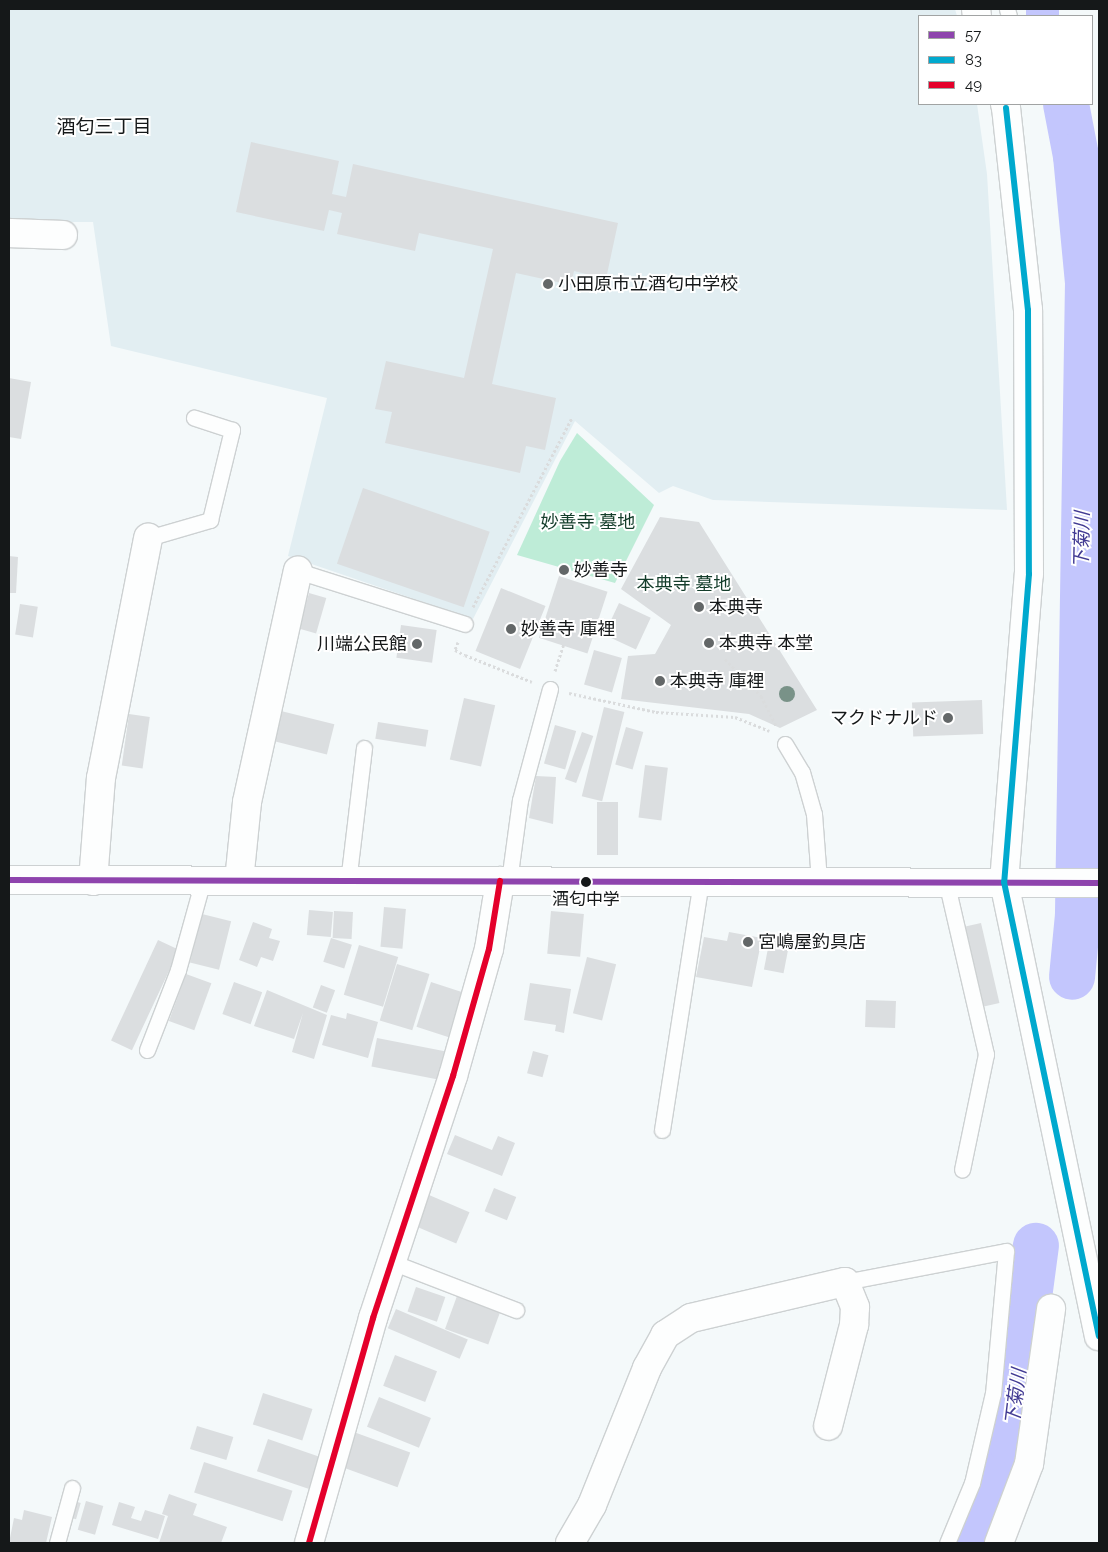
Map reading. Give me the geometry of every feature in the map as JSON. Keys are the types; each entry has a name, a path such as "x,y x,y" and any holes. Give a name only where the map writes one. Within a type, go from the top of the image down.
{"main road":[{"path":"1006,105 1028,310 1029,574 1004,882 1099,1336"},
{"path":"9,234 63,235"},
{"path":"93,881 101,778 148,538"},
{"path":"239,880 247,802 298,571"},
{"path":"9,880 1099,882"},
{"path":"309,1543 373,1318 394,1263 486,958 504,881"},
{"path":"570,1543 592,1505 647,1368 665,1335 690,1318 845,1282 855,1308 854,1325 828,1426"},
{"path":"999,1543 1029,1464 1052,1309"}],"lane":[{"path":"148,538 210,520 232,430 194,418"},
{"path":"298,571 465,624"},
{"path":"504,881 520,800 550,689"},
{"path":"785,744 802,772 814,814 819,880"},
{"path":"348,882 364,748"},
{"path":"147,1050 178,970 203,880"},
{"path":"662,1130 701,880"},
{"path":"946,882 986,1054 962,1170"},
{"path":"845,1282 1006,1251 993,1393 972,1483 946,1543"},
{"path":"394,1263 516,1310"},
{"path":"57,1543 72,1488"}],"path":[{"path":"572,418 465,624 455,650 550,689 656,712 735,717 760,724 785,744"},
{"path":"550,689 564,644"},
{"path":"725,659 761,696 785,744"}],"shaded area":[{"name":"小田原市立酒匂中学校","path":"9,9 955,9 957,15 918,15 918,105 977,105 987,174 1007,510 713,500 673,486 659,493 575,421 473,619 288,556 327,398 111,346 93,222 9,222"}],"green space":[{"name":"妙善寺 墓地","path":"577,433 654,505 615,583 517,555 560,461"}],"water":[{"path":"1026,9 1059,9 1059,15 1026,15"},
{"path":"1047,105 1078,105 1092,177 1099,275 1070,272 1066,191"}],"building":[{"path":"251,142 339,161 332,194 346,197 353,164 618,223 606,279 574,271 571,285 516,273 492,384 556,398 545,450 526,446 520,473 385,443 392,412 375,409 386,361 464,378 493,249 419,233 415,251 337,234 342,213 329,210 324,231 236,212"},
{"path":"9,378 31,382 21,439 9,437"},
{"path":"363,488 490,532 464,607 337,564"},
{"name":"本典寺","path":"660,517 699,522 817,710 780,728 749,714 621,699 628,656 655,654 671,625 621,589"},
{"path":"9,556 18,557 16,593 9,593"},
{"path":"559,576 608,592 587,654 539,638"},
{"name":"妙善寺 庫裡","path":"501,588 546,606 520,669 476,651"},
{"path":"309,593 326,598 316,634 299,629"},
{"path":"619,603 651,618 636,650 604,635"},
{"path":"20,604 38,607 33,637 15,635"},
{"name":"川端公民館","path":"401,625 437,630 432,663 396,658"},
{"path":"594,650 622,658 612,693 584,685"},
{"path":"464,698 495,705 481,767 450,759"},
{"name":"マクドナルド","path":"982,700 983,734 913,736 912,702"},
{"path":"604,707 624,712 602,801 582,796"},
{"path":"281,711 334,724 327,754 274,741"},
{"path":"129,714 150,717 143,768 122,765"},
{"path":"378,722 428,730 426,747 375,739"},
{"path":"555,725 576,731 565,770 544,763"},
{"path":"626,727 643,732 633,769 615,764"},
{"path":"582,732 593,736 576,783 565,779"},
{"path":"645,765 668,768 661,820 639,818"},
{"path":"536,776 556,777 553,824 529,818"},
{"path":"597,802 618,802 618,855 597,855"},
{"path":"384,907 406,909 402,949 381,947"},
{"path":"309,910 333,912 331,937 307,935"},
{"path":"334,911 353,912 352,939 333,938"},
{"path":"551,911 584,914 580,957 547,954"},
{"path":"202,914 231,921 219,970 190,963"},
{"path":"253,922 272,929 269,938 280,941 273,961 261,957 257,967 239,960"},
{"path":"981,923 999,1003 984,1006 965,927"},
{"path":"729,932 762,938 752,987 696,977 704,937 727,941"},
{"path":"331,938 352,945 344,969 323,962"},
{"path":"770,938 790,942 784,973 764,969"},
{"path":"158,940 179,950 132,1050 111,1041"},
{"path":"359,945 398,957 383,1007 344,995"},
{"path":"587,957 616,964 602,1021 573,1013"},
{"path":"397,964 430,974 412,1030 380,1020"},
{"path":"186,974 211,983 194,1030 169,1021"},
{"path":"234,982 262,992 251,1024 222,1014"},
{"path":"431,982 467,994 453,1038 416,1027"},
{"path":"530,983 571,989 564,1033 555,1031 556,1025 524,1020"},
{"path":"321,985 335,990 327,1013 313,1008"},
{"path":"267,990 327,1015 314,1059 292,1052 303,1013 294,1039 254,1026"},
{"path":"866,1000 896,1001 895,1028 865,1027"},
{"path":"347,1013 378,1022 368,1058 322,1045 331,1015 346,1019"},
{"path":"377,1038 449,1052 443,1080 371,1066"},
{"path":"533,1051 548,1055 543,1077 527,1073"},
{"path":"455,1135 492,1150 498,1136 515,1143 502,1176 447,1154"},
{"path":"494,1188 516,1197 507,1220 485,1211"},
{"path":"429,1195 470,1212 456,1243 416,1226"},
{"path":"416,1287 445,1297 437,1322 408,1312"},
{"path":"457,1296 500,1312 488,1345 445,1329"},
{"path":"396,1309 468,1339 460,1359 388,1328"},
{"path":"395,1355 437,1371 425,1402 383,1386"},
{"path":"263,1393 312,1409 302,1440 253,1424"},
{"path":"379,1397 431,1418 419,1448 367,1427"},
{"path":"197,1426 233,1437 226,1460 190,1449"},
{"path":"351,1431 410,1453 398,1487 338,1466"},
{"path":"268,1439 324,1458 313,1490 257,1471"},
{"path":"204,1462 292,1491 283,1521 194,1492"},
{"path":"169,1494 197,1504 193,1515 227,1527 221,1543 159,1543 168,1516 162,1514"},
{"path":"74,1501 81,1503 76,1519 69,1517"},
{"path":"86,1501 103,1506 95,1535 78,1530"},
{"path":"119,1502 135,1507 131,1518 141,1521 145,1510 165,1516 158,1539 112,1525"},
{"path":"24,1510 52,1517 46,1543 9,1543 14,1518 22,1520"}],"waterway":[{"name":"下菊川","path":"1066,105 1076,156 1088,282 1078,915 1072,977"},
{"name":"下菊川","path":"972,1543 1010,1440 1036,1246"}],"transit line":[{"name":"83","path":"1006,108 1028,310 1029,574 1004,882 1099,1336"},
{"name":"57","path":"9,880 1099,883"},
{"name":"49","path":"309,1543 373,1318 453,1076 489,949 500,881"}],"place":[{"name":"小田原市立酒匂中学校","path":"548,284"},
{"name":"妙善寺","path":"564,570"},
{"name":"本典寺","path":"699,607"},
{"name":"妙善寺 庫裡","path":"511,629"},
{"name":"本典寺 本堂","path":"709,643"},
{"name":"川端公民館","path":"417,644"},
{"name":"本典寺 庫裡","path":"660,681"},
{"name":"マクドナルド","path":"948,718"},
{"name":"酒匂中学","path":"586,882"},
{"name":"宮嶋屋釣具店","path":"748,942"}],"district":[{"name":"酒匂三丁目","path":"104,127"}],"park label":[{"name":"本典寺 墓地","path":"684,584"}]}
